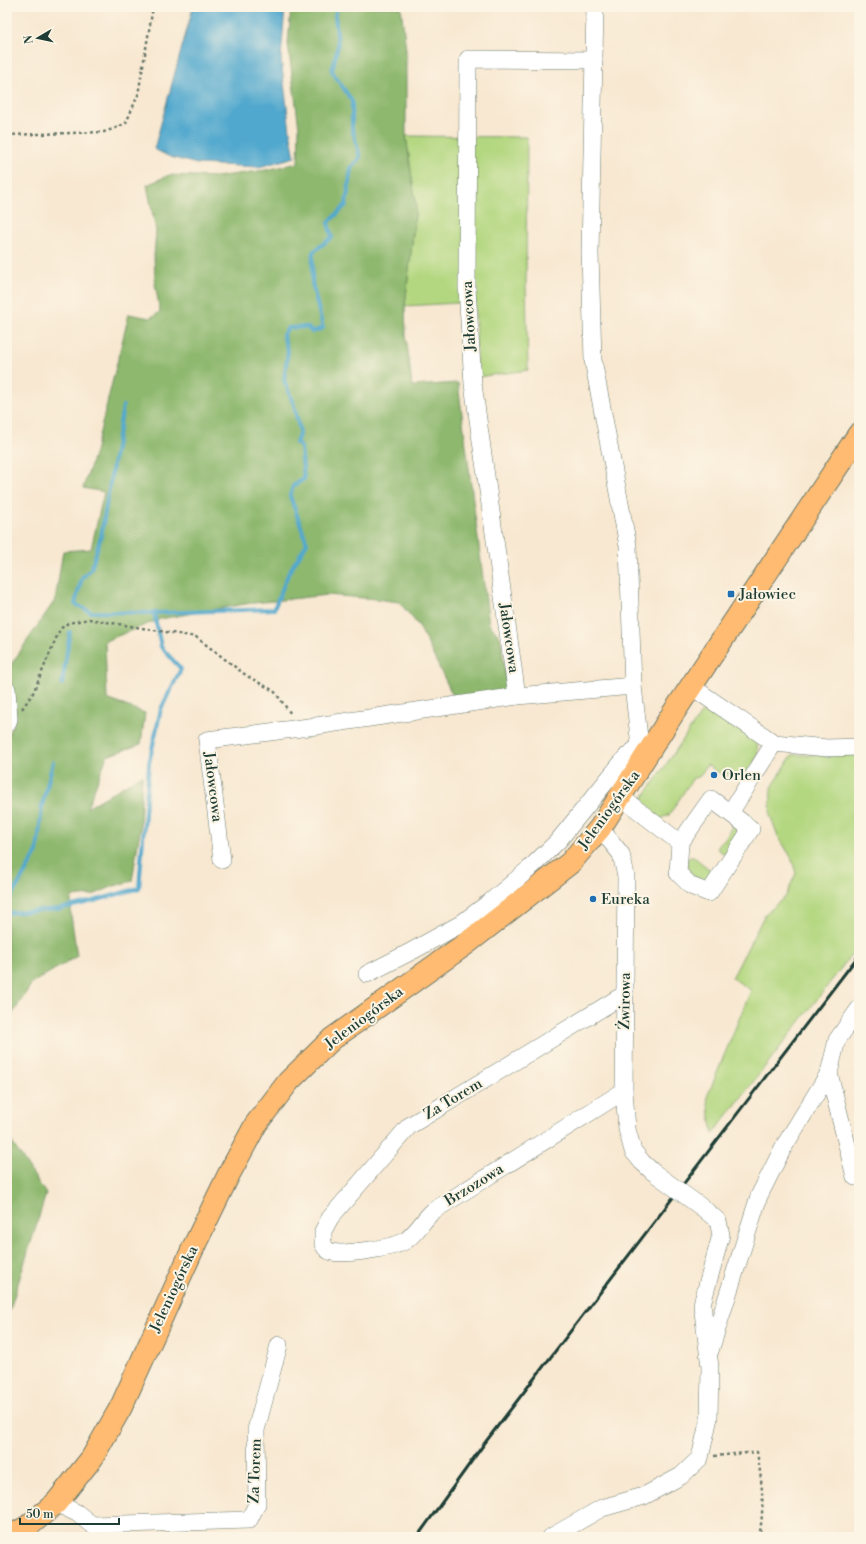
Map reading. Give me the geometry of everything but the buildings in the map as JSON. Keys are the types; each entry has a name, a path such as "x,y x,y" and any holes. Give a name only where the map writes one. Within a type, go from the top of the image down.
{"main road":[{"name":"Jeleniogórska","path":"9,1537 27,1527 56,1503 92,1458 120,1407 229,1174 256,1124 289,1081 332,1039 468,943 570,863 600,828 621,797 643,752 692,687 859,434"}],"street":[{"path":"367,974 459,925 490,902 529,869 558,841 627,756 643,752 634,686 628,546 593,360 590,253 595,7"},
{"name":"Jałowcowa","path":"517,696 473,384 467,288 468,59 594,60"},
{"name":"Jałowcowa","path":"222,860 207,740 301,728 517,696 634,686"},
{"path":"692,687 774,744 827,748 859,747"},
{"path":"7,689 8,722"},
{"path":"730,813 774,744"},
{"path":"621,797 680,843"},
{"path":"711,799 751,829 709,894 691,886 678,873 680,843 711,799"},
{"name":"Żwirowa","path":"600,828 621,854 626,876 624,1091 627,1129 630,1145 638,1158 653,1172 718,1221 722,1235 702,1304 709,1356"},
{"name":"Za Torem","path":"323,1244 322,1231 330,1218 409,1126 625,994"},
{"path":"551,1537 602,1508 644,1496 681,1476 700,1458 709,1418 709,1356 759,1196 783,1148 829,1073 837,1040 859,1009"},
{"path":"829,1073 855,1177"},
{"name":"Brzozowa","path":"323,1244 329,1251 338,1253 388,1246 404,1241 412,1236 424,1219 433,1211 624,1091"},
{"name":"Za Torem","path":"56,1503 77,1513 92,1531 249,1520 257,1504 256,1430 279,1345"}],"path":[{"path":"7,135 104,132 126,123 138,94 153,7"},
{"path":"8,722 25,707 39,680 60,629 68,623 89,619 154,629 196,638 247,676 274,691 301,728"},
{"path":"700,1458 757,1452 763,1484 762,1521 759,1537"}],"green space":[{"path":"291,7 401,7 406,50 406,136 416,206 405,306 406,335 412,386 458,383 489,624 501,638 507,691 455,700 419,626 399,602 376,599 327,595 245,604 160,619 105,641 107,699 145,713 141,744 107,756 87,808 142,775 140,831 132,881 114,886 93,895 71,897 71,915 77,956 32,983 7,1023 7,737 14,723 10,666 55,600 63,551 91,549 104,492 83,488 95,452 129,314 150,318 160,312 155,283 154,256 156,231 147,185 169,175 216,177 266,170 298,163 299,128 288,44"},
{"path":"406,136 527,137 526,285 528,370 477,377 475,302 405,306 416,206"},
{"path":"702,712 720,716 756,741 758,752 757,756 743,779 730,771 726,777 707,765 699,777 693,778 669,815 660,819 643,805 643,798"},
{"path":"792,755 859,755 859,945 713,1134 707,1097 751,990 732,978 765,914 786,896 796,873 791,857 778,836 770,815 771,789"},
{"path":"734,823 738,825 738,834 736,841 727,856 717,849 721,842 724,841"},
{"path":"694,857 714,873 708,880 699,880 693,876 690,872 687,859"},
{"path":"7,1135 46,1194 7,1319"}],"water":[{"path":"193,7 285,7 281,59 290,131 295,157 259,167 197,164 170,157 154,149"}],"waterway":[{"path":"7,913 59,909 139,888 149,763 161,709 181,669 161,647 154,613 274,609 289,572 307,543 290,496 293,486 304,479 301,447 296,443 300,432 294,405 284,380 288,351 283,335 288,328 307,327 312,332 323,328 312,283 313,252 332,237 328,223 346,205 351,168 360,157 352,128 352,101 332,71 338,45 335,15 338,7"},
{"path":"123,406 101,536 91,569 82,578 75,604 91,612 154,613"},
{"path":"62,684 70,632"},
{"path":"7,904 37,852 42,806 53,762"}],"railway":[{"path":"417,1537 484,1444 859,955"}],"place":[{"name":"Jałowiec","path":"731,594"},
{"name":"Orlen","path":"714,775"},
{"name":"Eureka","path":"593,899"}]}
